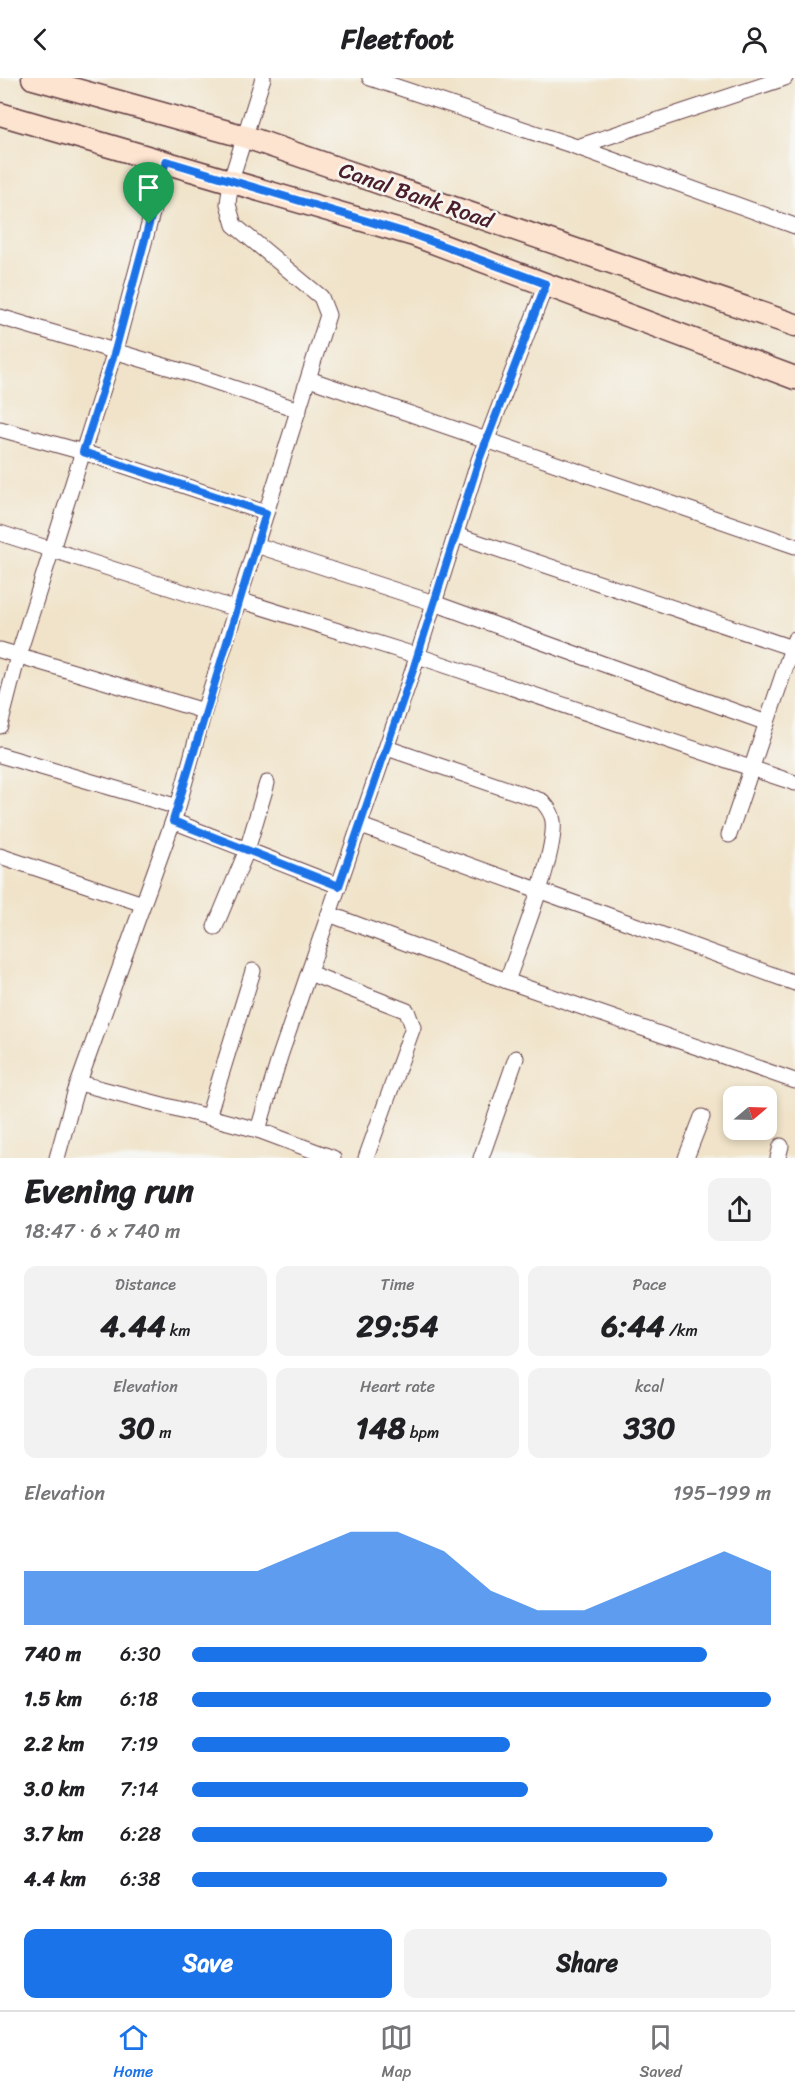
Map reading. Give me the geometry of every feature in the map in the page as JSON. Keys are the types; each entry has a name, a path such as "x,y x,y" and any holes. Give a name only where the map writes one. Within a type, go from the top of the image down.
{"main road":[{"name":"Canal Bank Road","path":"33,78 246,137 795,326"},
{"path":"0,114 414,235 795,378"}],"street":[{"path":"57,1158 79,1083 175,814 204,711 328,315 321,297 234,225 228,204 231,180 263,78"},
{"path":"370,78 577,147 795,226"},
{"path":"577,147 785,78"},
{"path":"0,726 18,656 115,351 166,161"},
{"path":"258,1130 309,973 418,656 487,440 546,284"},
{"path":"0,317 299,410"},
{"path":"309,379 795,546"},
{"path":"0,429 83,452 266,513"},
{"path":"0,534 418,656 795,783"},
{"path":"456,535 794,645 729,835"},
{"path":"256,545 434,603 767,723"},
{"path":"0,650 204,711"},
{"path":"387,748 542,801 550,811 554,822 548,859 507,981"},
{"path":"0,755 175,814 247,850 339,886"},
{"path":"215,927 247,850 267,783"},
{"path":"361,826 537,892 795,982"},
{"path":"0,856 143,904"},
{"path":"329,914 507,981 795,1081"},
{"path":"208,1117 253,971"},
{"path":"309,973 407,1011 411,1017 412,1027 366,1158"},
{"path":"481,1158 516,1058"},
{"path":"79,1083 258,1130 333,1158"},
{"path":"686,1158 702,1117"}],"route":[{"path":"166,161 414,235 546,284 479,460 413,670 339,886 173,821 204,711 266,513 83,452 115,351 149,224 166,161"}]}
